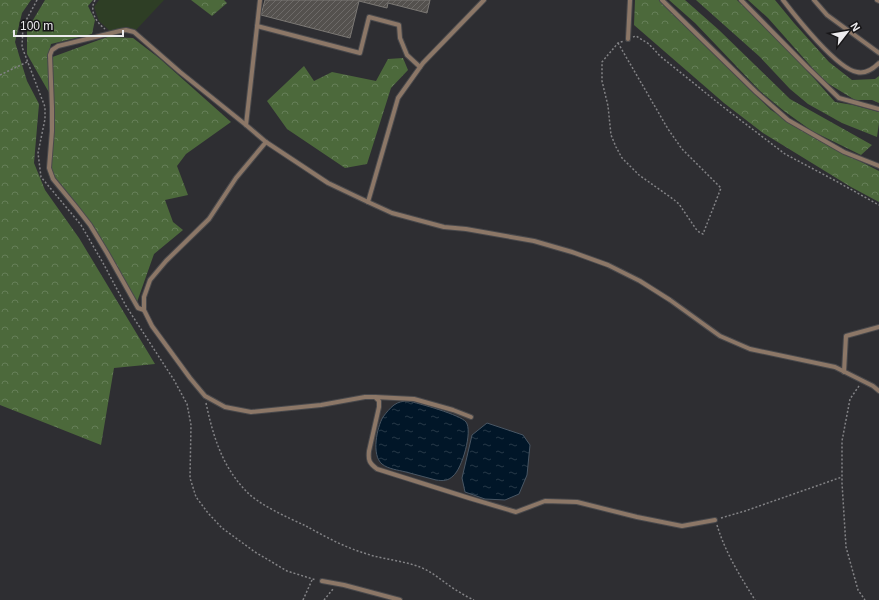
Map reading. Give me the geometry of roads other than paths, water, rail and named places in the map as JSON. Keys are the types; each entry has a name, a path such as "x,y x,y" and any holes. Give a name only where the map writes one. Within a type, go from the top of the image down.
{"lane":[{"path":"246,125 260,0"},
{"path":"368,202 398,98 420,67 484,0"},
{"path":"628,38 630,0"},
{"path":"662,0 756,92 788,120 844,152 879,166"},
{"path":"742,0 839,98 879,109"},
{"path":"784,0 826,50 845,67 857,72 866,72 879,64"},
{"path":"814,0 827,15 879,53"},
{"path":"257,26 360,53 369,17 399,25 400,38 407,55 420,67"},
{"path":"144,310 138,308 90,225 53,179 49,168 52,131 50,55 52,50 58,46 120,30 134,32 266,142 328,183 392,213 444,227 466,229 534,241 572,252 608,265 640,281 670,300 720,336 750,349 835,367 873,386 879,391"},
{"path":"266,142 236,178 209,219 166,261 150,280 144,297 144,310 152,326 190,378 205,396 225,407 251,412 322,405 365,397 374,397 414,399 453,410 471,417"},
{"path":"844,372 846,336 879,327"},
{"path":"374,397 378,401 379,407 369,458 371,464 377,469 516,512 546,501 577,502 637,517 682,526 715,520"},
{"path":"322,581 400,600"}],"water":[{"path":"408,401 448,413 466,422 468,433 466,450 460,466 449,479 436,480 393,469 384,466 379,460 376,441 383,417 396,404"},
{"path":"487,423 523,435 530,445 527,475 519,494 505,500 485,499 465,492 462,478 472,435"}]}
